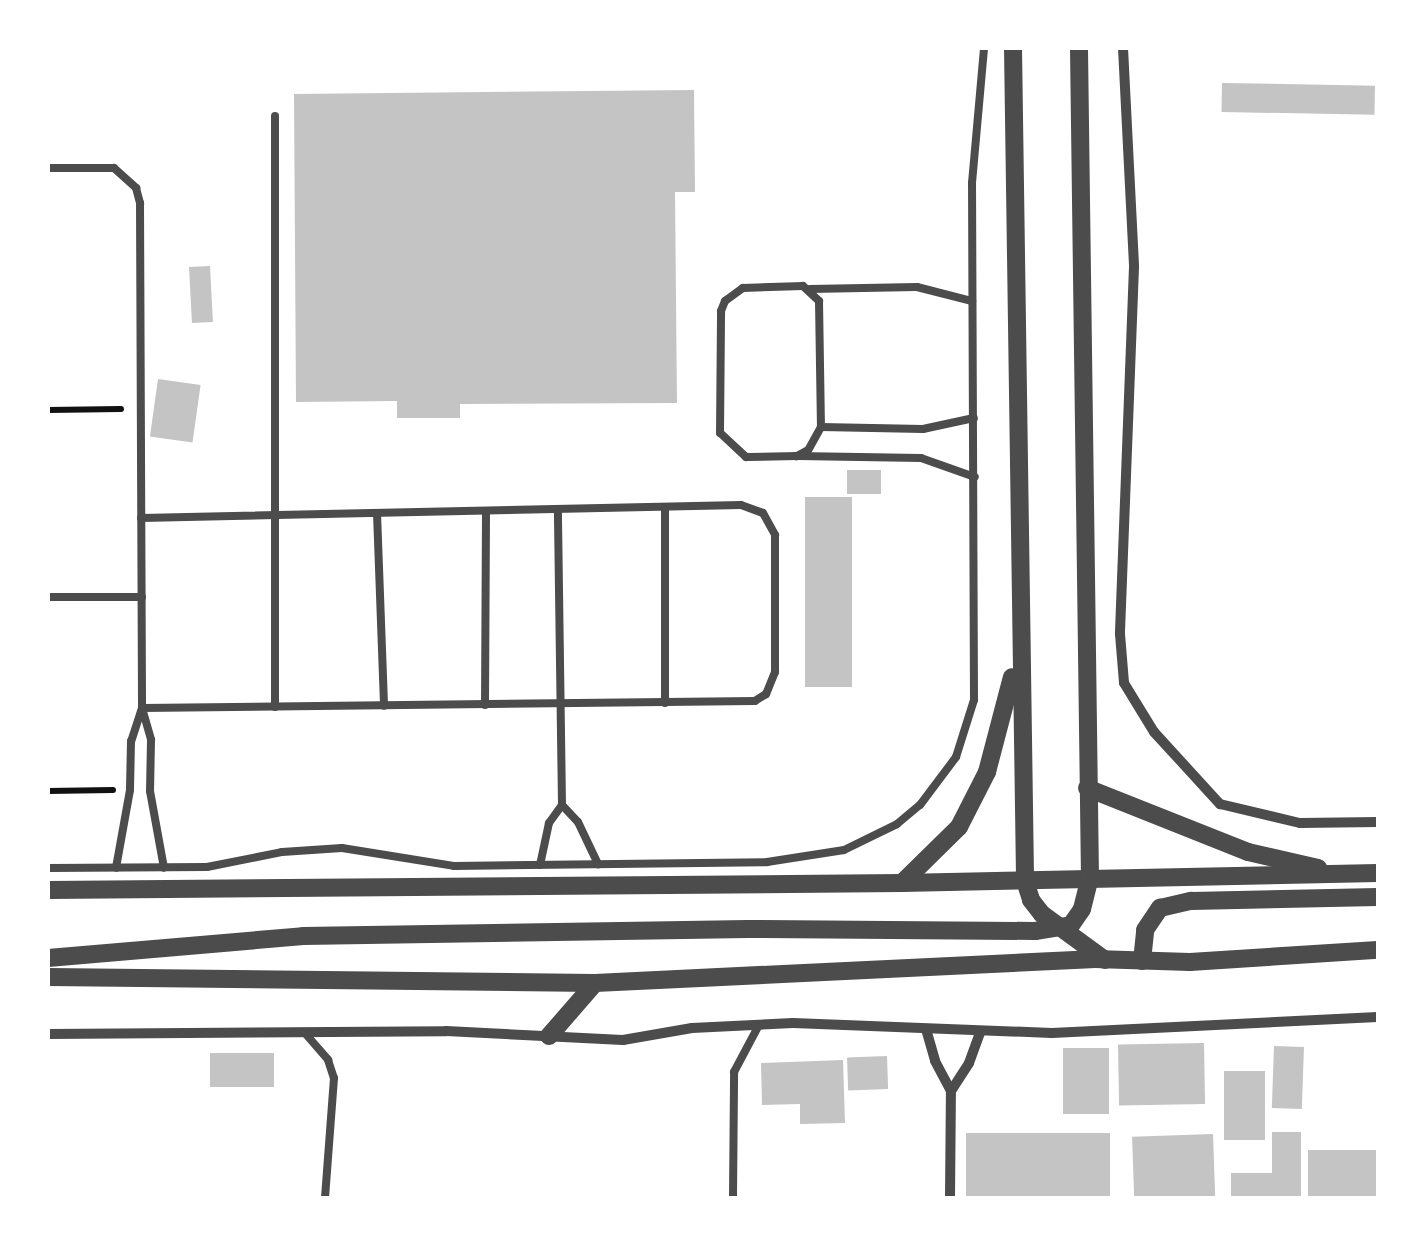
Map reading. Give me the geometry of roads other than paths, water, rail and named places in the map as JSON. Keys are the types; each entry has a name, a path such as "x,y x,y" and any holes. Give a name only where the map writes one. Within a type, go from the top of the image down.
{"street":[{"path":"1013,48 1025,881 1031,900 1059,928 1106,960"},
{"path":"48,958 302,936 1059,928 1071,924 1082,910 1090,878 1079,48"},
{"path":"1123,48 1134,194 1120,634 1124,683 1154,732 1220,804 1300,822 1378,822"},
{"path":"902,884 959,828 987,772 1019,642"},
{"path":"1087,788 1248,852 1343,874"},
{"path":"48,890 902,884 1378,874"},
{"path":"1142,961 1146,930 1160,908 1192,901 1378,897"},
{"path":"48,977 595,982 1378,950"},
{"path":"549,1036 595,982"},
{"path":"48,1048 50,1034 446,1031 623,1040 692,1028 759,1025 1052,1033 1378,1017"},
{"path":"926,1029 935,1061 951,1091 950,1198"},
{"path":"951,1091 969,1063 980,1032"}],"lane":[{"path":"48,868 207,867 282,852 342,848 365,849 435,865 804,860 871,840 920,805 956,756 974,700 974,144 984,48"},
{"path":"274,707 275,116"},
{"path":"48,168 114,168 136,188 142,708 152,740 150,791 164,868"},
{"path":"972,301 917,286 744,288 726,301 720,323 720,433 746,457 921,458 974,477"},
{"path":"797,456 808,450 820,427 820,309 810,288"},
{"path":"820,427 923,429 974,418"},
{"path":"665,507 665,703"},
{"path":"142,518 752,508 771,524 775,555 774,672 766,694 755,701 142,708"},
{"path":"540,865 549,823 562,806 558,509"},
{"path":"485,704 486,511"},
{"path":"377,514 384,706"},
{"path":"48,597 142,597"},
{"path":"116,868 130,790 131,741 142,708"},
{"path":"130,790 150,791"},
{"path":"562,806 578,822 598,864"},
{"path":"732,1198 734,1072 759,1025"},
{"path":"304,1032 328,1060 334,1078 325,1198"}]}
